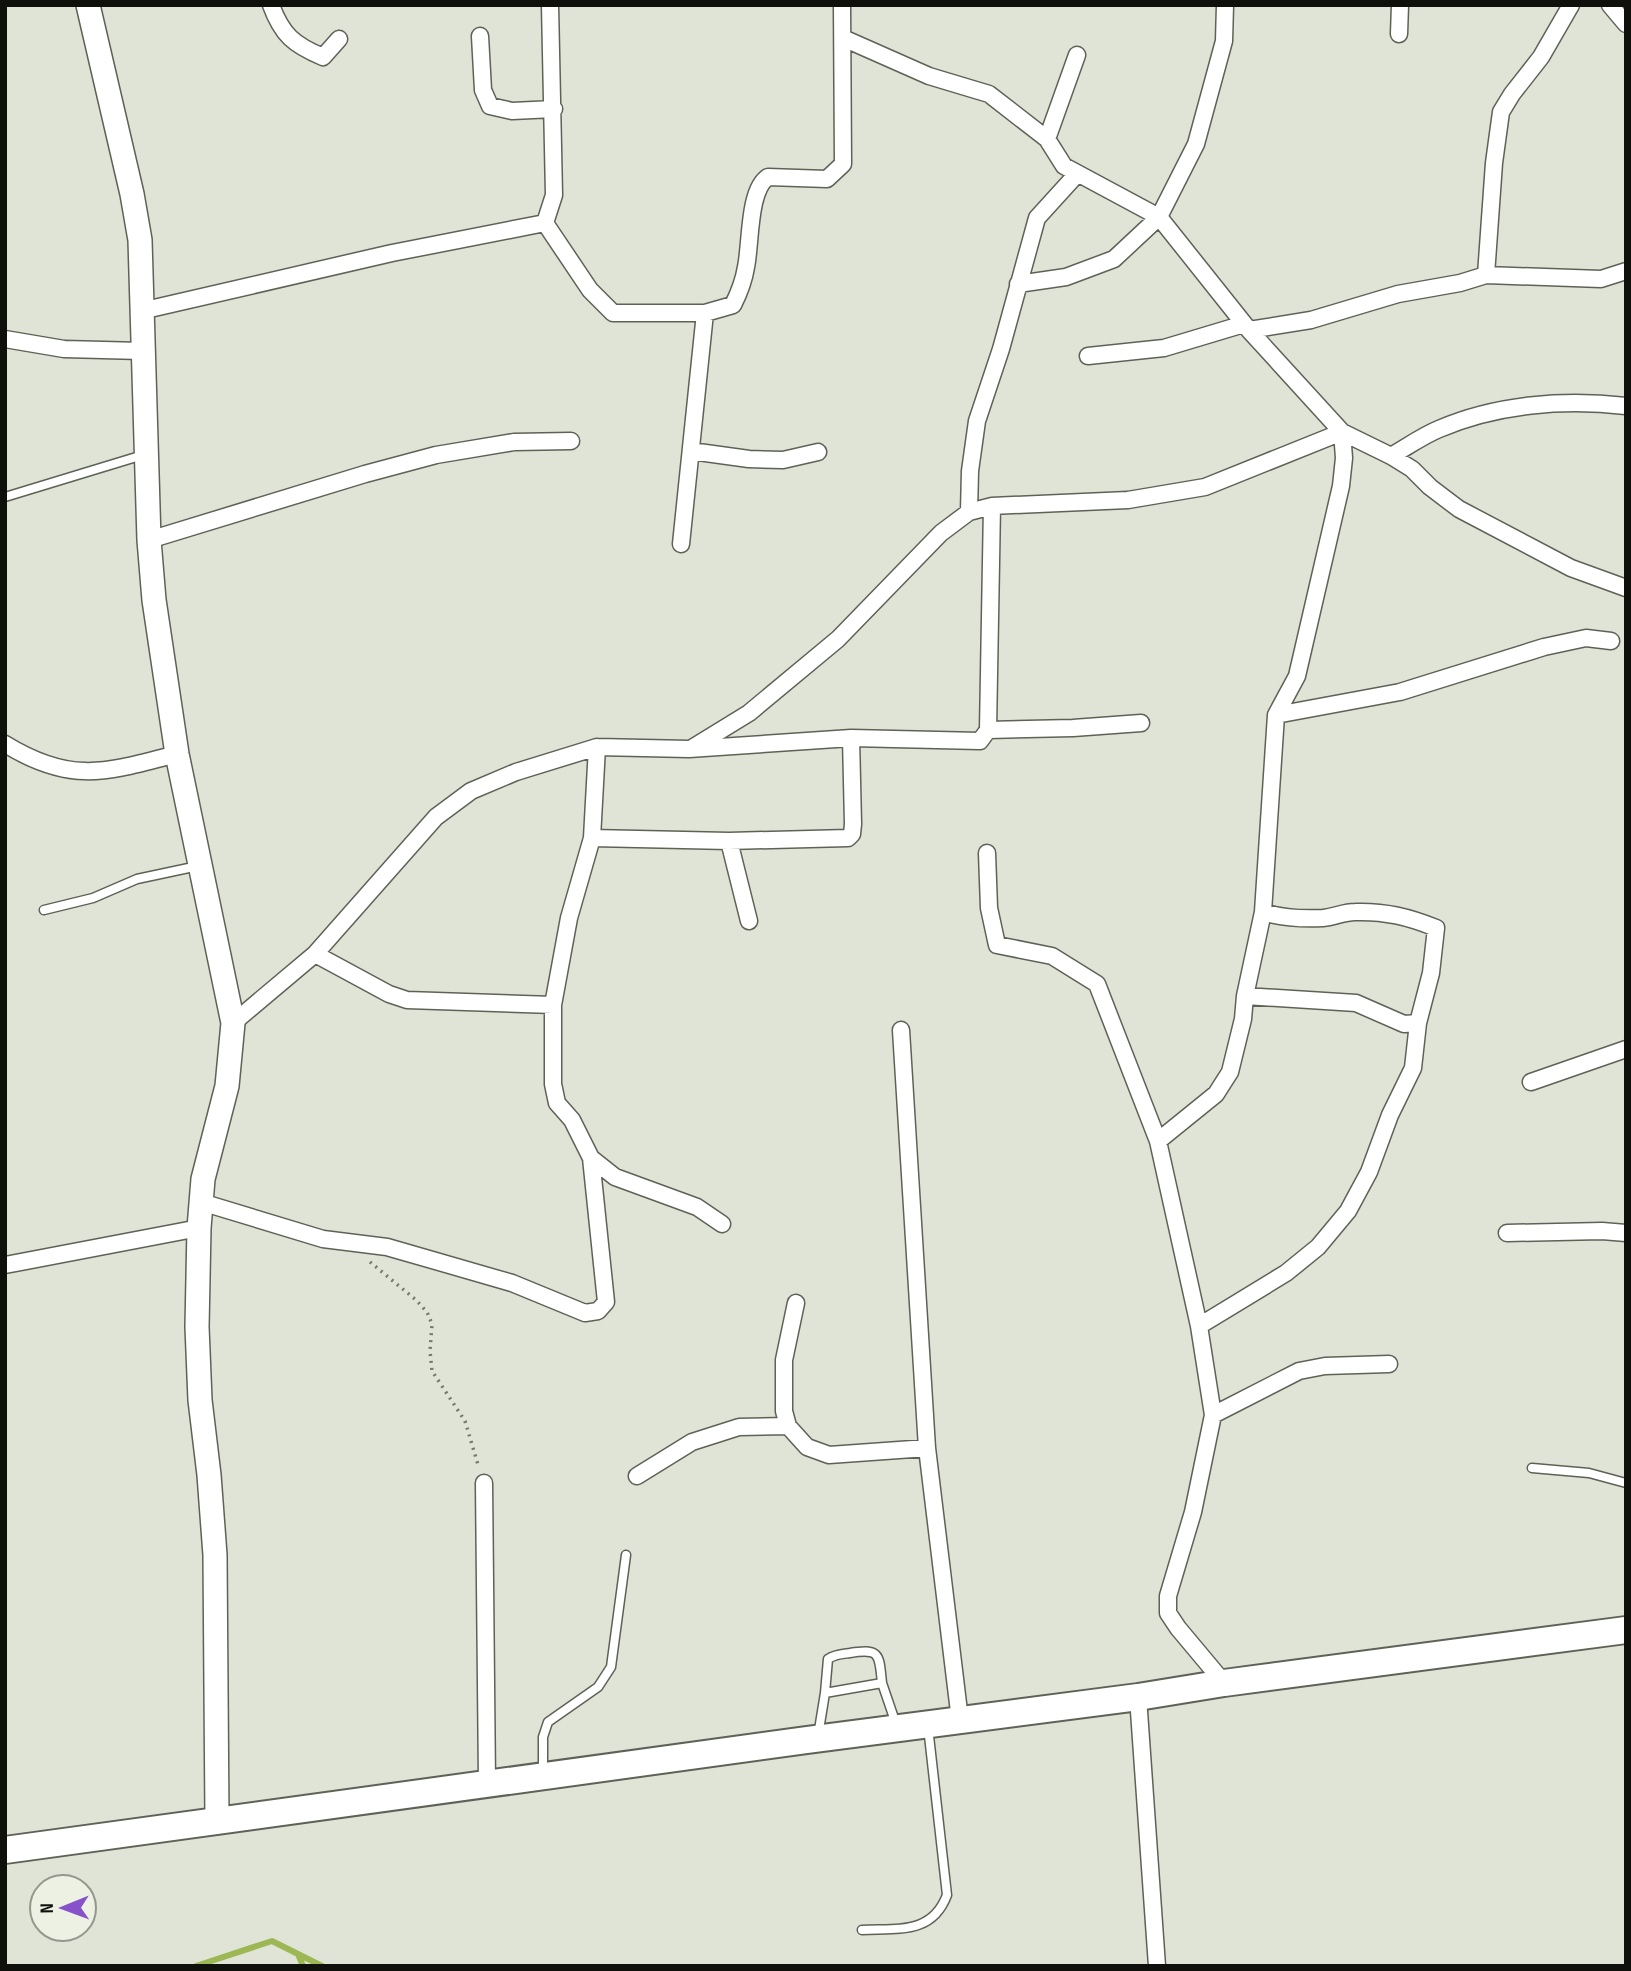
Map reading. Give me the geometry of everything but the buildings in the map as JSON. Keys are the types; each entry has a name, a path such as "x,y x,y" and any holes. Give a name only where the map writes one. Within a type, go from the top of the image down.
{"main road":[{"path":"5,1850 429,1793 544,1774 1626,1630"}],"street":[{"path":"88,5 136,217 142,269 142,351 149,540 154,600 177,754 233,1023 227,1086 203,1180 197,1327 200,1400 215,1555 217,1820"},
{"path":"271,5 287,35 299,47 323,57 339,39"},
{"path":"545,223 554,195 550,5"},
{"path":"545,223 590,290 613,313 705,313 733,305 746,270 755,194 760,182 768,177 827,179 843,164 842,5"},
{"path":"1018,284 1066,277 1114,259 1159,217 1196,144 1224,41 1225,5"},
{"path":"1399,34 1400,5"},
{"path":"1486,275 1493,163 1501,112 1541,57 1572,5"},
{"path":"1610,5 1626,24"},
{"path":"480,36 483,90 490,106 512,111 554,109"},
{"path":"843,38 929,76 989,94 1047,139 1064,166 1159,217 1247,327 1342,432 1412,469 1459,509 1571,568 1626,588"},
{"path":"1047,139 1077,55"},
{"path":"969,512 970,471 977,421 1001,349 1037,218 1077,174"},
{"path":"141,311 392,253 545,223"},
{"path":"1088,356 1164,348 1247,327 1311,320 1398,294 1460,283 1486,275 1601,279 1626,271"},
{"path":"681,544 705,313"},
{"path":"5,339 64,349 142,351"},
{"path":"1391,456 1436,430 1468,417 1553,402 1626,406"},
{"path":"689,749 749,713 838,639 932,541 969,512 992,506 1128,500 1205,487 1342,432"},
{"path":"1158,1141 1216,1094 1230,1072 1263,912 1276,715 1297,676 1341,486 1344,458 1342,432"},
{"path":"149,540 436,455 514,442 571,441"},
{"path":"691,451 749,459 783,460 818,452"},
{"path":"233,1023 315,954 436,817 471,791 516,772 597,747 689,749 851,738 980,741 988,730 992,506"},
{"path":"1276,715 1400,692 1544,647 1586,638 1611,641"},
{"path":"988,730 1141,723"},
{"path":"592,838 729,841 848,838 852,834 853,824 851,738"},
{"path":"5,744 24,756 71,772 112,771 177,754"},
{"path":"201,1202 323,1240 364,1242 387,1247 512,1283 584,1313 598,1311 606,1302 591,1158 572,1120 557,1103 553,1084 552,1005 569,918 592,838 597,747"},
{"path":"729,841 749,921"},
{"path":"987,853 989,908 997,945 1052,956 1097,984 1158,1141 1199,1326 1213,1415 1193,1512 1168,1597 1168,1613 1224,1683"},
{"path":"1199,1326 1286,1273 1318,1247 1348,1211 1370,1172 1390,1115 1413,1068 1418,1023 1431,973 1436,928 1405,916 1380,912 1352,912 1324,918 1278,917 1263,912"},
{"path":"315,954 389,994 407,1000 552,1005"},
{"path":"1245,996 1356,1003 1404,1024 1418,1023"},
{"path":"901,1030 927,1448 960,1720"},
{"path":"1531,1082 1626,1049"},
{"path":"591,1158 615,1177 697,1208 722,1224"},
{"path":"5,1265 199,1228"},
{"path":"1507,1233 1626,1233"},
{"path":"796,1303 784,1360 783,1411 788,1426 807,1447 829,1455 927,1448"},
{"path":"1213,1415 1299,1371 1325,1366 1389,1364"},
{"path":"637,1476 692,1442 739,1426 788,1426"},
{"path":"484,1483 487,1783"},
{"path":"1138,1697 1157,1966"}],"lane":[{"path":"5,497 146,454"},
{"path":"44,910 93,898 137,879 201,865"},
{"path":"1532,1468 1589,1473 1626,1483"},
{"path":"544,1774 543,1737 548,1722 597,1687 611,1667 626,1555"},
{"path":"817,1739 828,1659 870,1649 876,1653 882,1683 897,1728"},
{"path":"825,1693 882,1683"},
{"path":"862,1930 923,1925 943,1907 947,1895 928,1724"}],"path":[{"path":"346,1243 427,1312 432,1324 432,1371 465,1421 484,1483"}],"waterway":[{"path":"196,1966 272,1941 322,1966"},
{"path":"298,1954 303,1966"}]}
